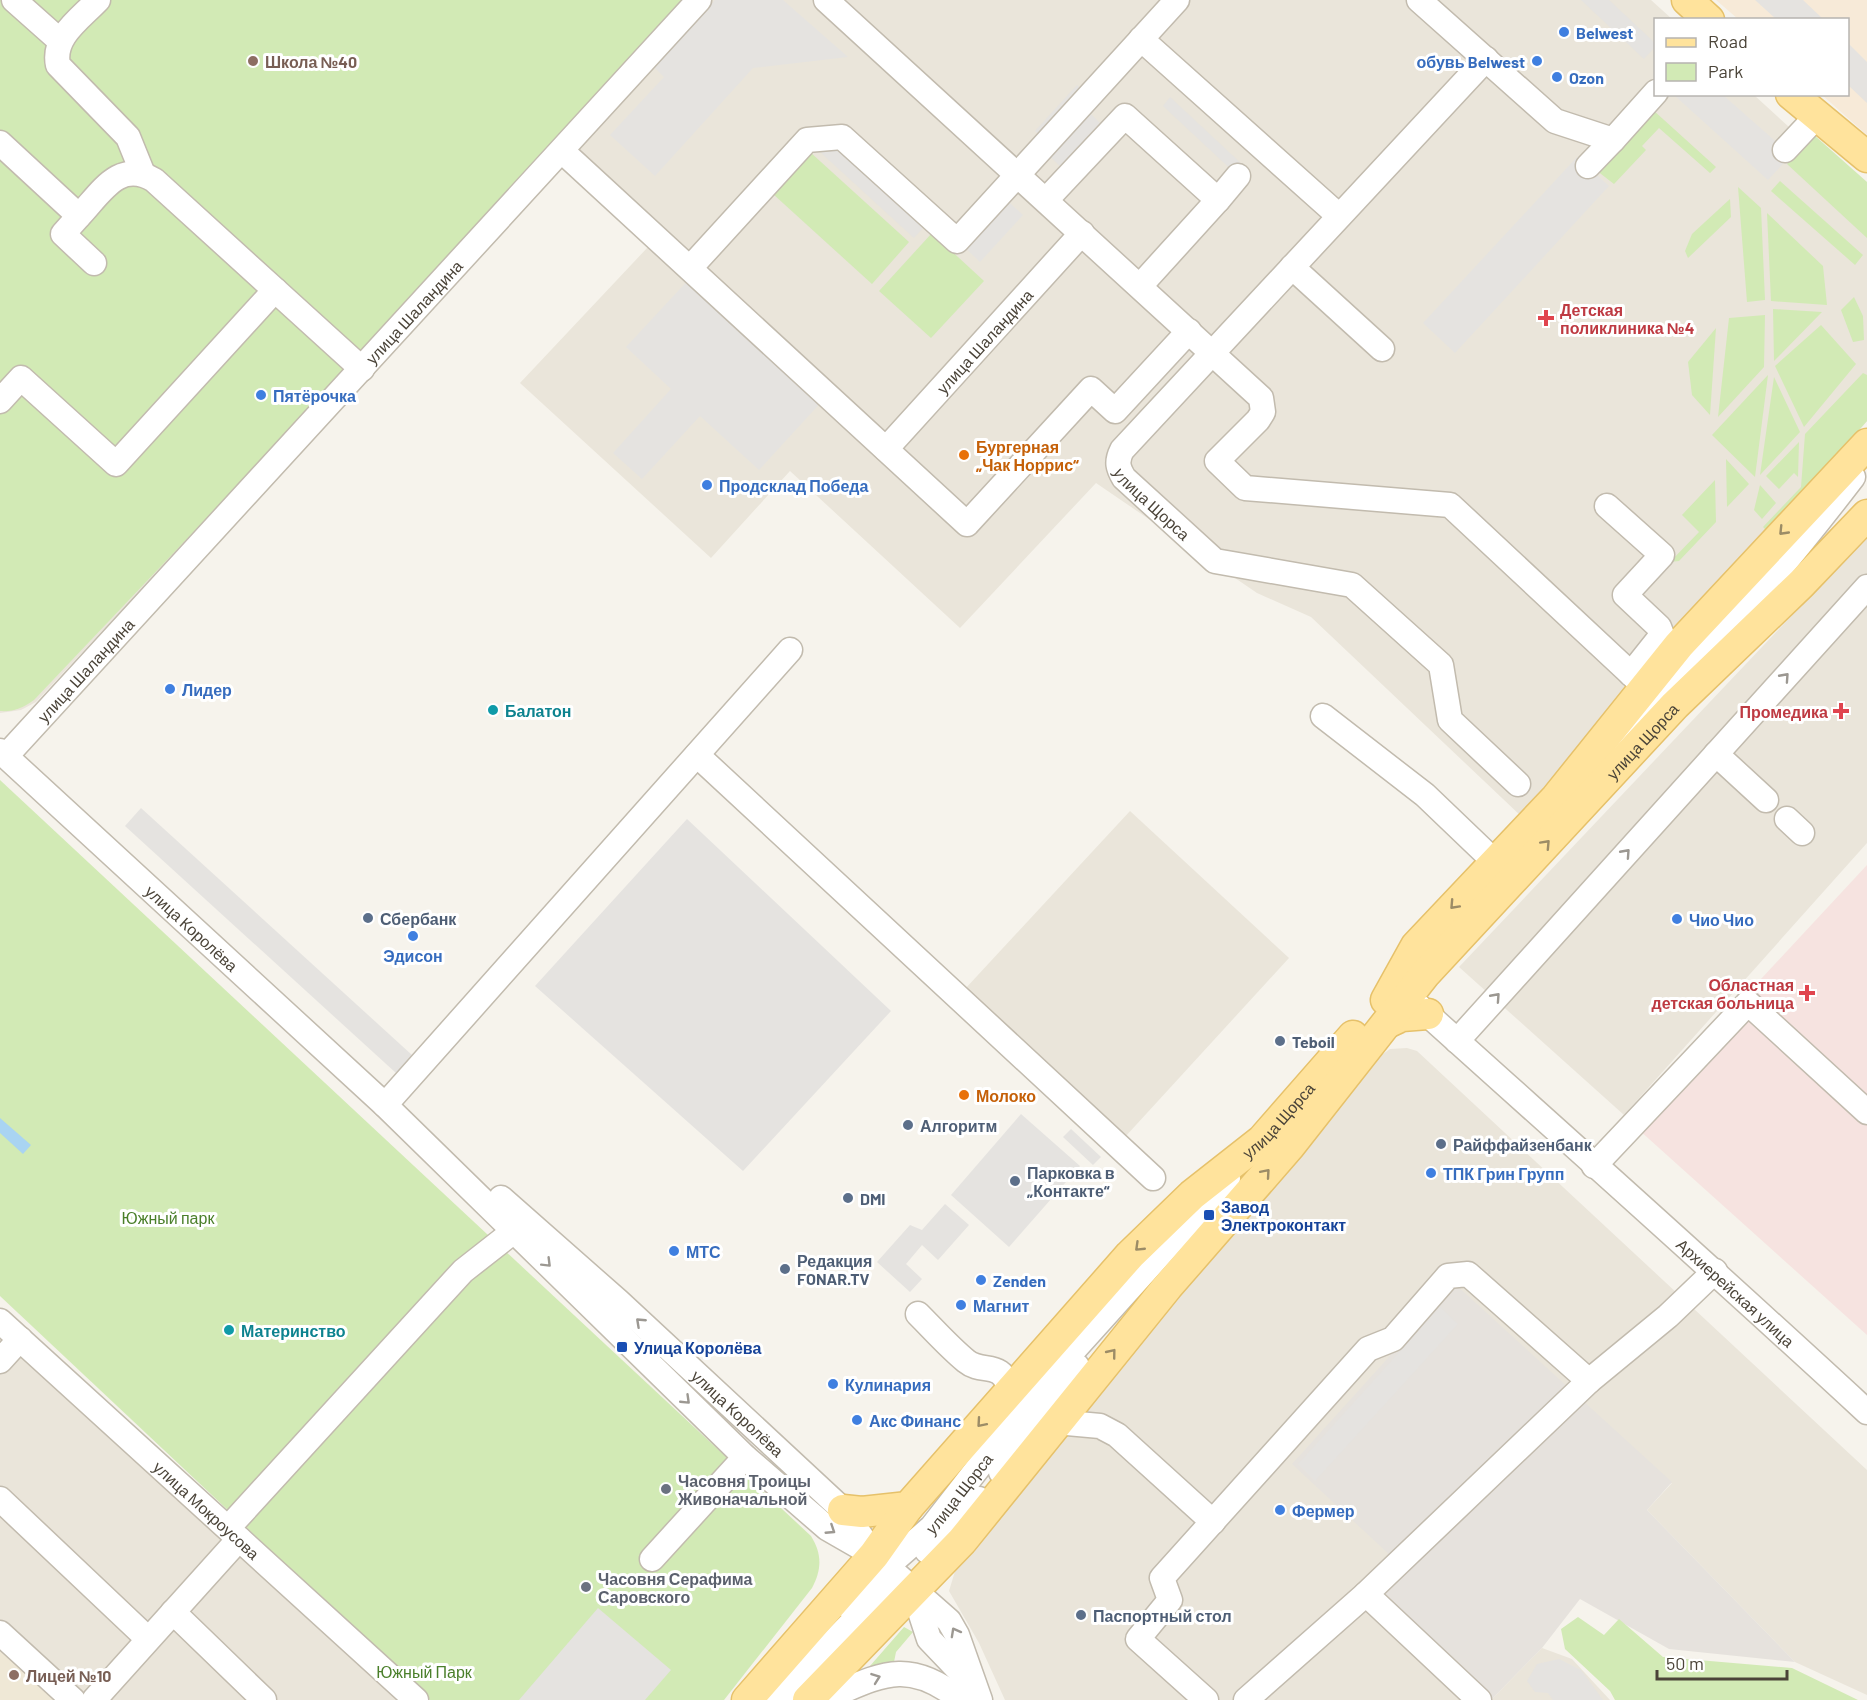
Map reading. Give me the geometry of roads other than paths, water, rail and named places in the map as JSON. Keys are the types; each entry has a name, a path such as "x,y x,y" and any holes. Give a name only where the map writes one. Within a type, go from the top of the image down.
{"main road":[{"path":"1793,96 1867,157"},
{"path":"1816,117 1848,159 1867,175"},
{"name":"улица Щорса","path":"1403,998 1416,946 1556,798 1637,680 1867,444"},
{"name":"улица Щорса","path":"1262,1140 1403,998 1675,705 1801,584 1867,515"},
{"path":"747,1700 795,1646 893,1573 962,1541 1168,1286 1289,1147 1403,998"},
{"path":"808,1700 893,1573 908,1507 1001,1379 1192,1195 1262,1140"},
{"path":"843,1510 862,1512 908,1507"}],"street":[{"path":"14,0 59,40"},
{"name":"улица Шаландина","path":"3,754 362,369 699,0"},
{"path":"826,0 1261,399 1264,405 1258,420 1217,461 1245,488 1450,505 1637,680 1662,635 1659,627 1625,595 1662,555 1607,506"},
{"path":"690,268 807,140 843,136 957,242 1177,0"},
{"path":"1419,0 1555,120 1612,140"},
{"path":"92,2 59,40 55,52 58,64 128,137 143,174"},
{"path":"1142,39 1339,216"},
{"name":"улица Щорса","path":"1486,59 1122,450 1118,459 1118,469 1124,478 1215,561 1352,585 1441,664 1450,720 1518,784"},
{"path":"1588,166 1654,94"},
{"path":"1046,200 1125,116 1218,200"},
{"path":"1785,150 1816,117"},
{"path":"0,143 79,216"},
{"path":"562,151 967,524 1091,389 1115,411 1188,331"},
{"path":"94,263 63,234 114,179 127,172 143,174 154,180 362,369"},
{"path":"1140,286 1238,176"},
{"name":"улица Шаландина","path":"886,449 1082,233"},
{"path":"1292,267 1382,349"},
{"path":"0,401 21,378 116,464 274,290"},
{"name":"улица Щорса","path":"1556,798 1643,720 1782,568 1867,458"},
{"path":"1675,705 1782,568 1867,478"},
{"path":"1457,1041 1867,587"},
{"path":"385,1105 790,650"},
{"path":"1323,716 1425,795 1494,862"},
{"name":"улица Королёва","path":"3,754 385,1105 745,1457 827,1528 893,1573"},
{"path":"1716,754 1766,800"},
{"path":"697,755 1153,1178"},
{"name":"Архиерейская улица","path":"1403,998 1457,1041 1598,1170 1715,1271 1867,1412"},
{"path":"1598,1170 1748,1003 1867,1112"},
{"name":"улица Королёва","path":"385,1105 535,1226 843,1510 893,1573"},
{"name":"улица Щорса","path":"776,1700 893,1573 944,1537 977,1502 1147,1270 1262,1140"},
{"path":"94,1700 173,1612 233,1534 463,1271 514,1230"},
{"path":"1246,1700 1366,1594 1589,1381 1668,1316 1715,1271"},
{"path":"1206,1700 1138,1639 1170,1600 1162,1578 1368,1349 1393,1339 1448,1276 1468,1274 1589,1381"},
{"path":"918,1314 969,1363 1001,1379"},
{"name":"улица Мокроусова","path":"0,1321 416,1700"},
{"path":"0,1361 20,1339"},
{"path":"1056,1422 1100,1426 1118,1435 1213,1522"},
{"path":"652,1559 745,1457"},
{"path":"0,1499 148,1639"},
{"path":"893,1573 949,1622 957,1635 972,1695"},
{"path":"1366,1594 1479,1700"},
{"path":"173,1612 264,1700"},
{"path":"0,1632 73,1700"},
{"path":"756,1700 795,1646"},
{"path":"822,1700 892,1673 914,1674 972,1695"}],"water":[{"path":"0,1118 31,1145 23,1154 0,1133"}],"place":[{"name":"Belwest","path":"1564,32"},
{"name":"Школа №40","path":"253,61"},
{"name":"обувь Belwest","path":"1537,61"},
{"name":"Ozon","path":"1557,77"},
{"name":"Детская поликлиника №4","path":"1546,318"},
{"name":"Пятёрочка","path":"261,395"},
{"name":"Бургерная „Чак Норрис“","path":"964,455"},
{"name":"Продсклад Победа","path":"707,485"},
{"name":"Лидер","path":"170,689"},
{"name":"Балатон","path":"493,710"},
{"name":"Промедика","path":"1841,711"},
{"name":"Сбербанк","path":"368,918"},
{"name":"Чио Чио","path":"1677,919"},
{"name":"Эдисон","path":"413,936"},
{"name":"Областная детская больница","path":"1807,993"},
{"name":"Teboil","path":"1280,1041"},
{"name":"Молоко","path":"964,1095"},
{"name":"Алгоритм","path":"908,1125"},
{"name":"Райффайзенбанк","path":"1441,1144"},
{"name":"ТПК Грин Групп","path":"1431,1173"},
{"name":"Парковка в „Контакте“","path":"1015,1181"},
{"name":"DMI","path":"848,1198"},
{"name":"Завод Электроконтакт","path":"1209,1215"},
{"name":"МТС","path":"674,1251"},
{"name":"Редакция FONAR.TV","path":"785,1269"},
{"name":"Zenden","path":"981,1280"},
{"name":"Магнит","path":"961,1305"},
{"name":"Материнство","path":"229,1330"},
{"name":"Улица Королёва","path":"622,1347"},
{"name":"Кулинария","path":"833,1384"},
{"name":"Акс Финанс","path":"857,1420"},
{"name":"Часовня Троицы Живоначальной","path":"666,1489"},
{"name":"Фермер","path":"1280,1510"},
{"name":"Часовня Серафима Саровского","path":"586,1587"},
{"name":"Паспортный стол","path":"1081,1615"},
{"name":"Лицей №10","path":"14,1675"}],"park label":[{"name":"Южный парк","path":"168,1217"},
{"name":"Южный Парк","path":"424,1671"}]}
